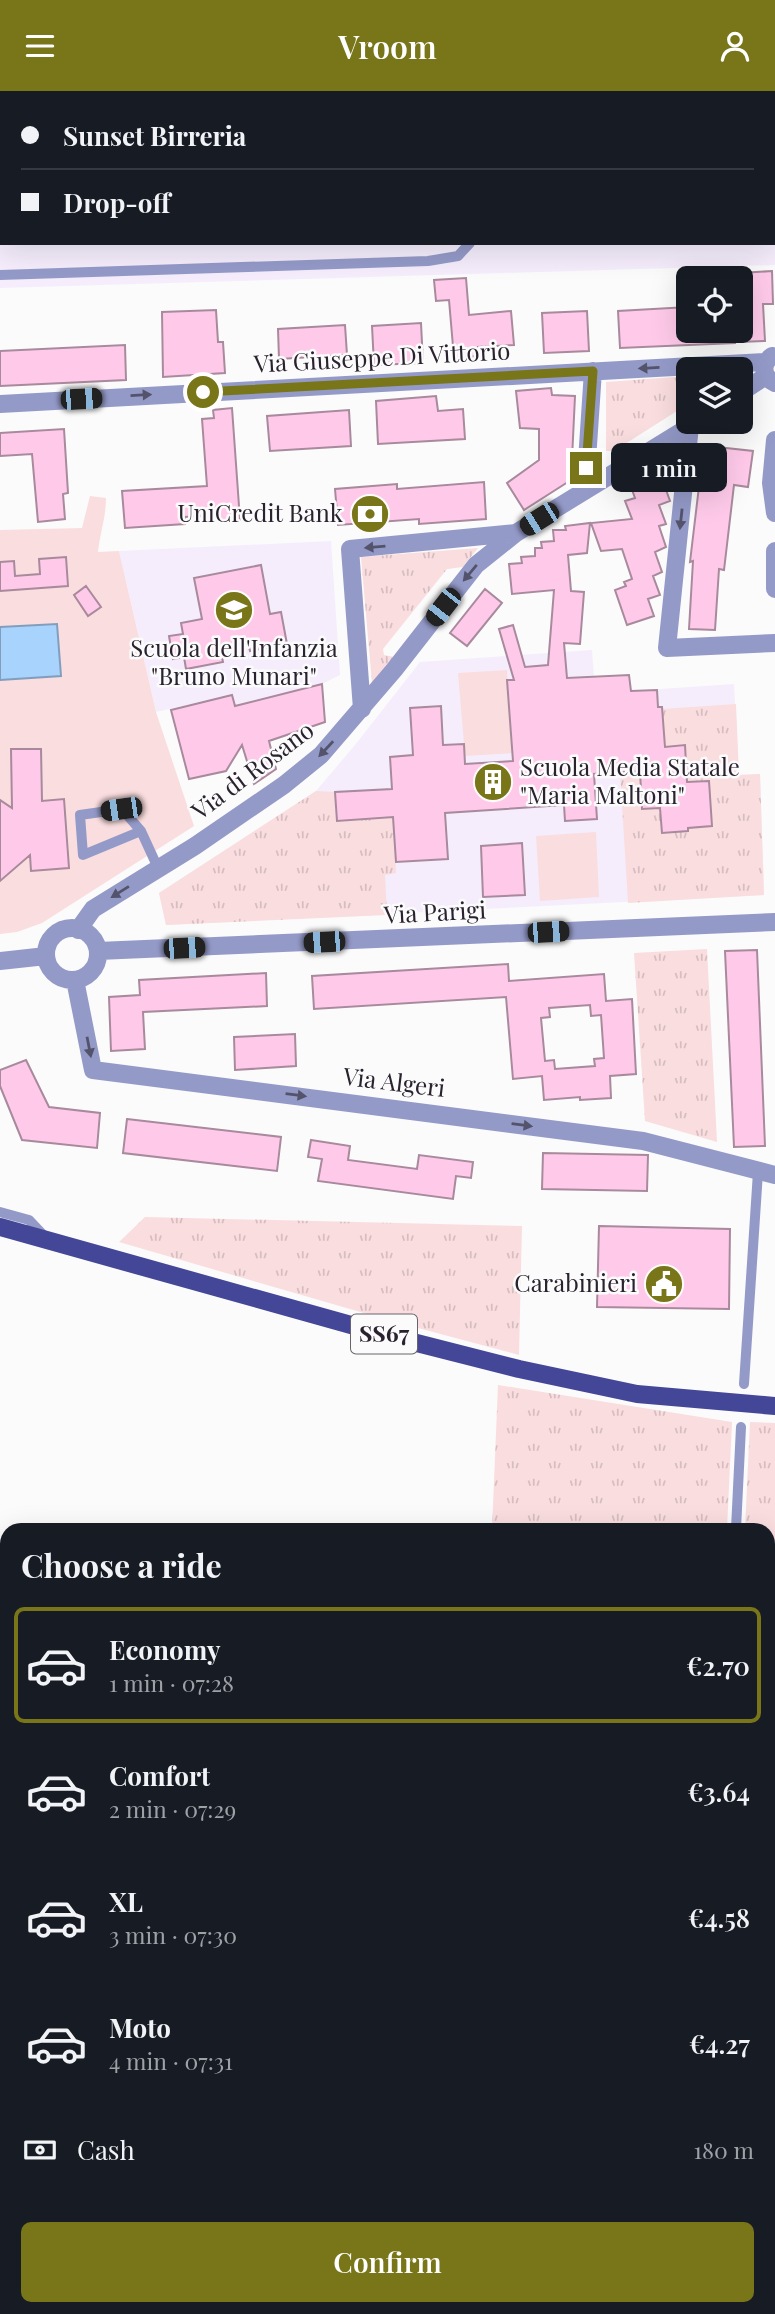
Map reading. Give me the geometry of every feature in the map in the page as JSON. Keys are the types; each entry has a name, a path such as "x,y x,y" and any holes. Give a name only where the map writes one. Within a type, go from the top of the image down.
{"main road":[{"name":"SS67","path":"0,1227 519,1369 637,1394 775,1406"}],"street":[{"name":"Via Giuseppe Di Vittorio","path":"0,404 593,371 771,369"},
{"path":"753,383 771,369"},
{"path":"585,491 593,371"},
{"name":"Via di Rosano","path":"46,956 53,936 65,929 78,930 93,909 195,846 284,785 321,755 362,709 476,565 516,533 678,434"},
{"path":"693,434 667,648 775,643"},
{"path":"775,440 771,483 775,513"},
{"path":"362,709 350,549 516,533"},
{"path":"775,551 775,589"},
{"name":"Via Parigi","path":"97,951 775,922"},
{"path":"0,961 46,956 52,972 66,980 83,978 93,969 97,951 93,939 78,930"},
{"name":"Via Algeri","path":"75,980 93,1070 643,1141 766,1174"}],"lane":[{"path":"0,275 428,261 458,256 468,245"},
{"path":"141,831 83,855 80,815 121,809 141,831 159,867"},
{"path":"744,1384 766,1174"},
{"path":"0,1212 29,1220 48,1240"},
{"path":"736,1523 741,1427"}],"shaded area":[{"path":"0,245 775,245 775,265 0,288"},
{"name":"Scuola dell'Infanzia \"Bruno Munari\"","path":"331,541 340,675 322,684 235,706 231,695 156,712 119,551"},
{"path":"592,650 594,677 629,675 631,691 734,684 739,775 760,774 764,895 166,925 159,893 316,791 420,662"}],"green space":[{"path":"676,377 676,412 614,451 606,451 606,382"},
{"path":"90,496 106,498 98,552 119,551 156,712 194,826 42,923 17,932 0,934 0,530 82,528"},
{"path":"478,548 463,567 447,569 383,649 384,655 394,657 372,683 361,557"},
{"path":"507,670 512,753 465,756 458,673"},
{"path":"736,704 739,775 760,774 764,895 628,903 620,772 640,771 642,809 660,808 662,833 712,826 709,781 687,782 685,745 665,747 662,709"},
{"path":"316,791 335,792 337,820 393,817 396,873 385,875 387,915 166,925 159,893"},
{"path":"596,832 599,897 540,901 536,836"},
{"path":"707,949 717,1142 645,1121 634,953"},
{"path":"145,1217 522,1226 519,1355 119,1242"},
{"path":"498,1385 732,1422 727,1523 492,1523"},
{"path":"750,1422 775,1423 775,1523 745,1523"}],"water":[{"path":"57,624 61,676 0,680 0,627"}],"building":[{"path":"772,271 773,304 763,304 765,341 753,341 753,272"},
{"path":"466,278 469,315 511,311 514,345 478,347 478,356 454,358 449,300 436,301 434,280"},
{"path":"676,308 676,343 735,343 620,348 618,311"},
{"path":"216,310 218,342 223,342 225,373 163,377 162,312"},
{"path":"587,311 589,351 544,353 542,313"},
{"path":"421,323 423,363 374,365 372,326"},
{"path":"345,325 347,355 279,359 278,329"},
{"path":"125,345 126,380 0,386 0,351"},
{"path":"551,388 552,395 575,396 571,480 524,510 507,483 539,460 539,429 520,428 516,391"},
{"path":"436,396 438,411 463,409 465,439 378,444 376,401"},
{"path":"232,408 240,520 221,521 220,515 185,517 185,524 125,528 122,491 207,486 202,419 214,418 213,410"},
{"path":"349,410 351,446 270,451 267,416"},
{"path":"64,429 68,493 63,494 65,519 38,522 32,454 0,456 0,433"},
{"path":"717,447 753,451 748,487 734,485 724,570 719,569 715,630 689,629 693,561 690,562 700,478 713,479"},
{"path":"661,476 670,501 659,505 666,524 659,526 666,547 655,552 662,572 653,576 660,595 648,599 654,616 627,625 615,590 626,586 624,582 632,579 622,549 601,551 591,523 632,519 625,501 635,498 631,487"},
{"path":"484,482 486,519 419,524 419,519 338,525 335,489 397,484 397,489"},
{"path":"590,523 587,553 568,555 571,591 584,592 580,644 564,643 567,678 629,675 631,691 657,690 658,707 662,707 665,747 685,745 687,782 709,781 712,826 662,833 660,808 642,809 640,771 594,774 597,819 565,821 564,805 445,813 448,859 396,862 393,817 337,821 335,792 392,789 390,757 413,755 410,708 441,706 443,745 464,744 465,764 513,761 507,680 514,680 499,629 513,625 525,667 548,665 554,590 512,594 509,564 522,563 521,557 535,556 535,548 542,548 541,542 554,541 553,530 566,530 565,526"},
{"path":"66,557 68,586 0,591 0,562 14,561 15,576 40,574 39,559"},
{"path":"261,565 270,614 281,612 287,644 250,651 248,643 220,648 223,662 186,669 184,657 173,659 169,636 183,634 181,623 202,619 194,578"},
{"path":"86,586 101,607 88,616 74,595"},
{"path":"485,589 502,603 467,646 450,633"},
{"path":"322,684 325,722 269,741 276,769 254,784 242,745 226,771 189,779 171,710 232,695 235,706"},
{"path":"11,749 41,749 42,801 64,799 69,868 31,871 30,855 0,881 0,800 12,808"},
{"path":"522,843 525,895 483,897 481,846"},
{"path":"757,950 765,1146 734,1147 725,951"},
{"path":"508,964 509,981 604,974 606,1001 632,999 636,1074 610,1076 611,1098 544,1100 542,1076 513,1079 506,997 314,1009 312,976","holes":["590,1005 591,1016 601,1015 604,1058 594,1059 595,1066 555,1069 554,1060 545,1061 541,1018 550,1017 549,1008"]},
{"path":"266,973 267,1006 143,1012 145,1049 111,1051 109,997 140,995 139,980"},
{"path":"295,1034 296,1066 235,1070 234,1037"},
{"path":"26,1060 49,1107 100,1113 97,1148 22,1140 0,1086 0,1070"},
{"path":"127,1119 281,1137 277,1171 123,1153"},
{"path":"311,1140 350,1146 348,1160 417,1169 419,1155 473,1162 471,1178 456,1176 453,1199 318,1181 322,1159 308,1157"},
{"path":"543,1153 648,1155 647,1191 542,1189"},
{"name":"Carabinieri","path":"599,1226 730,1229 729,1309 597,1307"}],"place":[{"name":"UniCredit Bank","path":"370,514"},
{"name":"Scuola dell'Infanzia \"Bruno Munari\"","path":"234,610"},
{"name":"Scuola Media Statale \"Maria Maltoni\"","path":"493,782"},
{"name":"Carabinieri","path":"664,1284"}],"route":[{"path":"203,392 593,371 586,468"}]}
